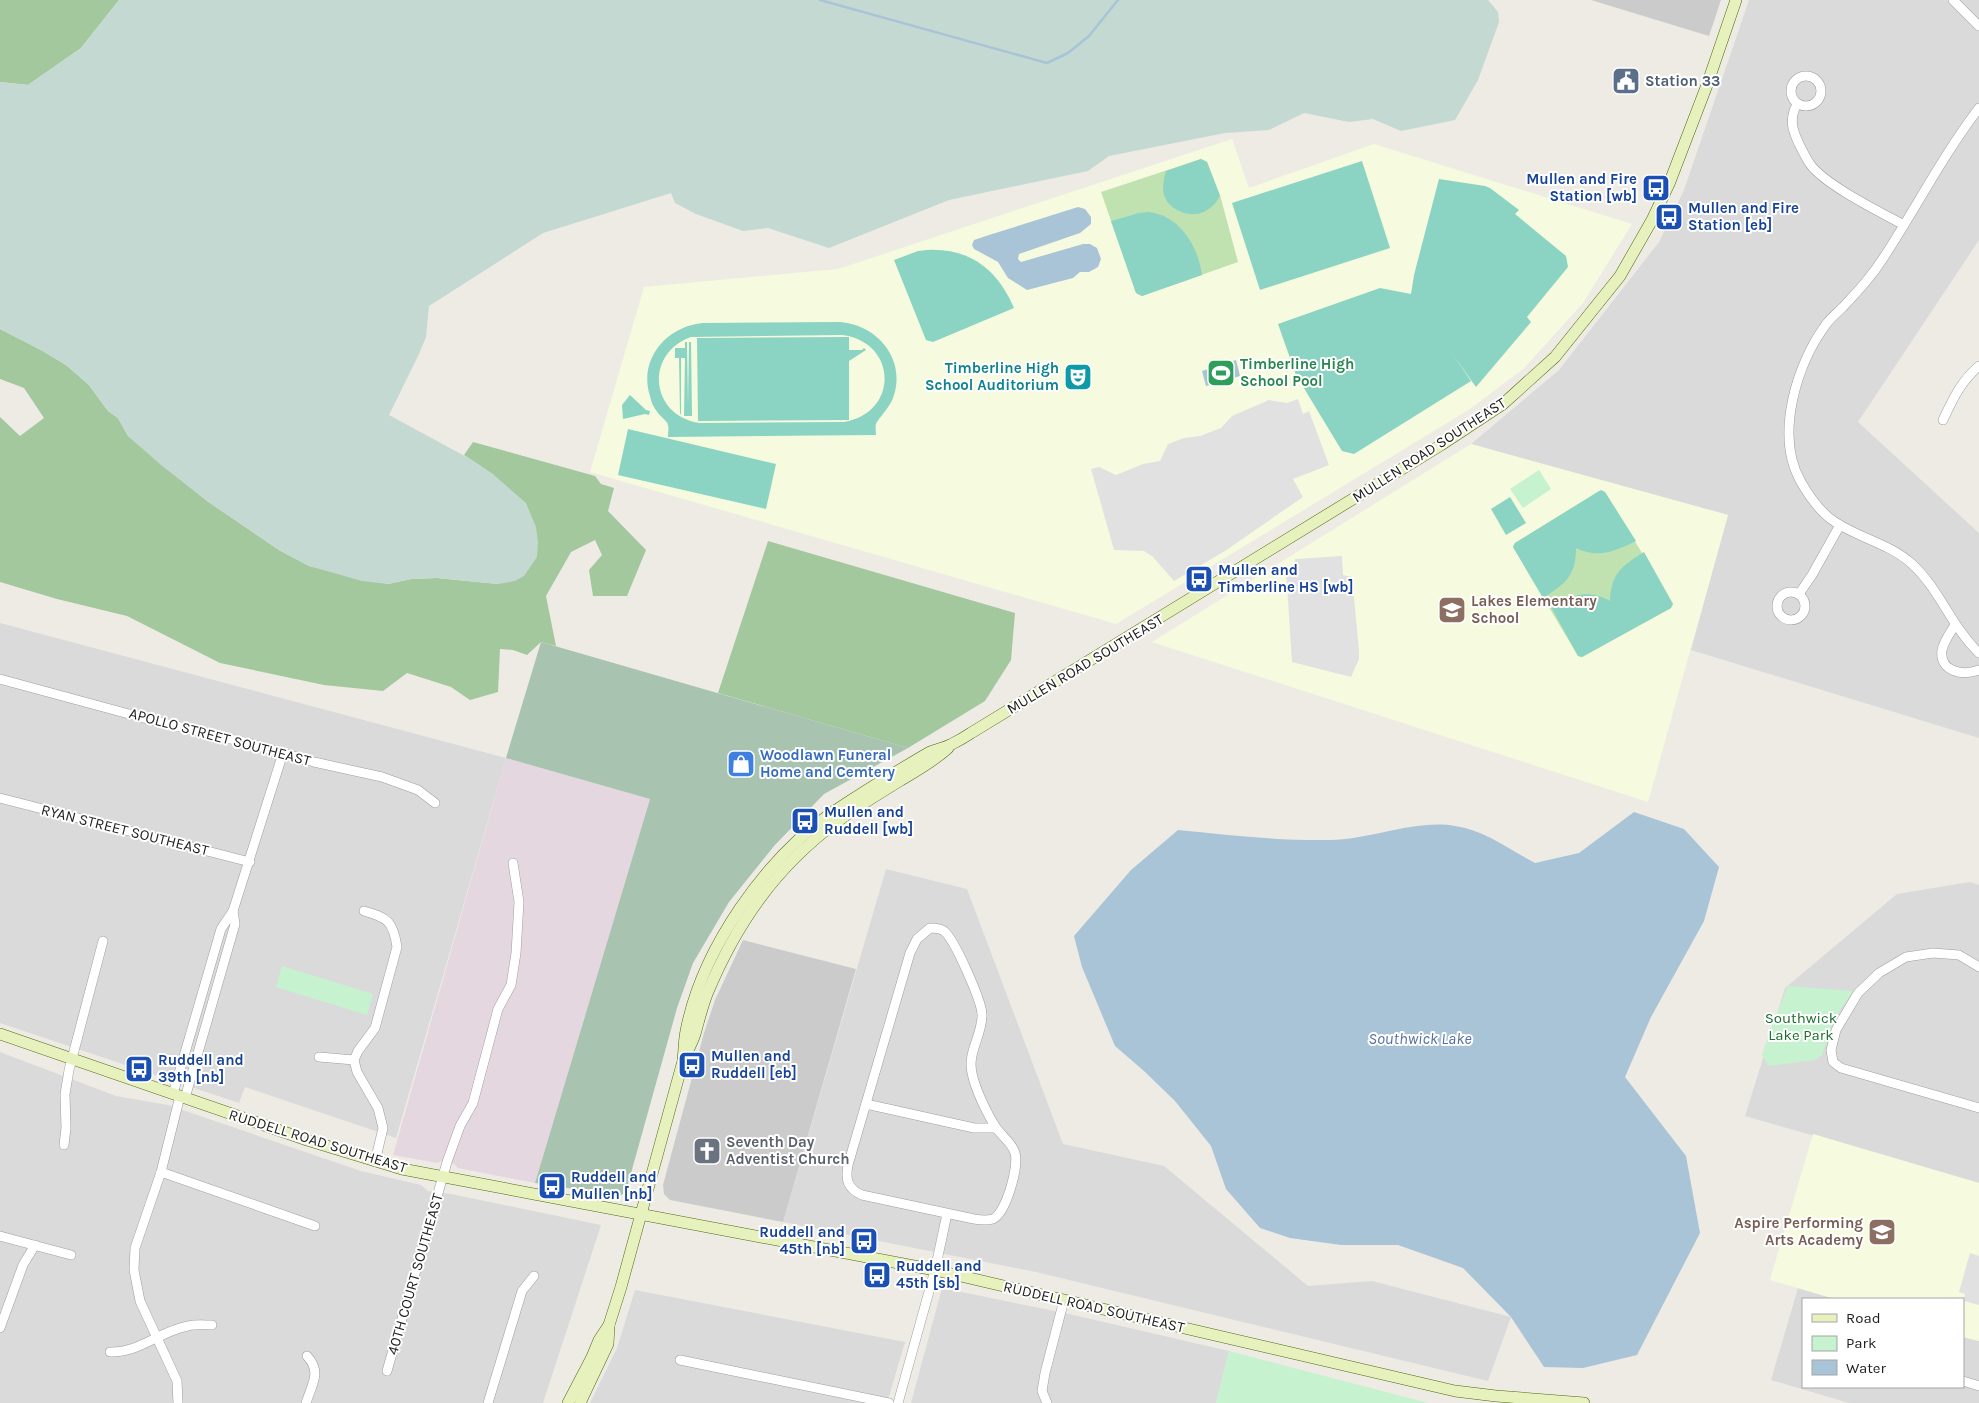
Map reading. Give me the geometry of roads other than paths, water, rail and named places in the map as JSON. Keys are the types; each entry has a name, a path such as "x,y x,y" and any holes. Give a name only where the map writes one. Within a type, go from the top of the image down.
{"street":[{"name":"MULLEN ROAD SOUTHEAST","path":"568,1403 608,1325 621,1287 683,1061 694,1035 706,996 730,943 749,912 767,888 797,855 830,827 867,801 937,759 951,745 1441,445 1503,404 1555,357 1617,281 1652,220 1676,166 1736,0"},
{"path":"1953,0 1979,26"},
{"path":"1797,104 1792,112 1791,122 1793,131 1810,164 1819,174 1851,196 1904,226"},
{"path":"1979,108 1952,147 1870,278 1828,321 1816,339 1804,363 1792,405 1788,444 1800,480 1821,509 1834,522 1893,549 1911,563 1936,593 1955,625 1979,653"},
{"path":"1943,420 1953,397 1964,380 1979,366"},
{"path":"1799,594 1812,576 1840,525"},
{"path":"1955,625 1945,641 1942,651 1947,667 1952,671 1974,672 1979,670"},
{"name":"APOLLO STREET SOUTHEAST","path":"0,679 314,762 382,778 418,790 435,803"},
{"path":"178,1403 176,1381 140,1301 134,1270 135,1248 161,1172 221,929 233,911 283,753"},
{"name":"RYAN STREET SOUTHEAST","path":"0,798 250,862"},
{"name":"40TH COURT SOUTHEAST","path":"387,1371 447,1162 460,1126 472,1103 498,1009 511,985 516,953 519,902 514,863"},
{"path":"179,1096 235,924 233,911"},
{"path":"364,911 382,916 390,923 395,934 397,947 375,1028 358,1051 354,1060 357,1072 378,1108 383,1128 375,1162"},
{"path":"930,928 940,929 953,942 980,1005 982,1021 972,1053 971,1070 996,1128 1011,1145 1016,1160 1003,1209 998,1215 985,1220 948,1214 855,1192 849,1187 846,1174 866,1104 913,946 917,938 930,928"},
{"path":"64,1145 66,1128 65,1094 102,941"},
{"path":"1979,967 1959,956 1932,953 1906,957 1879,973 1858,993 1836,1030 1831,1050 1833,1062 1841,1068 1979,1108"},
{"name":"RUDDELL ROAD SOUTHEAST","path":"0,1034 375,1162 443,1177 935,1270 1455,1391 1584,1403"},
{"path":"319,1057 354,1060"},
{"path":"866,1104 974,1128 996,1128"},
{"path":"161,1172 315,1226"},
{"path":"898,1403 935,1270 948,1214"},
{"path":"0,1236 72,1255"},
{"path":"0,1328 23,1265 35,1245"},
{"path":"488,1403 522,1292 534,1276"},
{"path":"1047,1403 1042,1391 1064,1300"},
{"path":"110,1352 135,1349 157,1337 187,1326 212,1325"},
{"name":"MULLEN ROAD SOUTHEAST","path":"580,1403 608,1344 608,1325"},
{"path":"306,1403 316,1372 314,1364 307,1356"},
{"path":"680,1360 889,1403"},
{"path":"1964,1381 1979,1386"}],"water":[{"path":"1078,207 1085,209 1091,217 1091,224 1080,233 1019,254 1018,259 1021,262 1083,244 1090,244 1097,248 1101,259 1098,267 1089,272 1080,272 1073,278 1027,290 1008,278 998,262 974,249 972,245 974,240"},
{"name":"Timberline High School Pool","path":"1236,360 1240,376 1206,386 1202,371"},
{"name":"Southwick Lake","path":"1634,812 1684,829 1719,867 1704,921 1651,1017 1625,1077 1686,1156 1700,1233 1637,1355 1583,1368 1544,1367 1511,1317 1463,1268 1398,1245 1341,1245 1290,1238 1260,1228 1226,1189 1211,1146 1175,1101 1115,1046 1082,967 1074,936 1131,870 1178,830 1273,839 1330,840 1361,837 1424,825 1455,826 1466,828 1496,841 1535,863 1579,853"}],"waterway":[{"path":"820,0 1047,63 1068,53 1089,36 1118,0"}],"place":[{"name":"Station 33","path":"1626,81"},
{"name":"Mullen and Fire Station [wb]","path":"1656,188"},
{"name":"Mullen and Fire Station [eb]","path":"1669,217"},
{"name":"Timberline High School Pool","path":"1221,373"},
{"name":"Timberline High School Auditorium","path":"1078,377"},
{"name":"Mullen and Timberline HS [wb]","path":"1199,579"},
{"name":"Lakes Elementary School","path":"1452,610"},
{"name":"Woodlawn Funeral Home and Cemtery","path":"741,764"},
{"name":"Mullen and Ruddell [wb]","path":"805,821"},
{"name":"Mullen and Ruddell [eb]","path":"692,1065"},
{"name":"Ruddell and 39th [nb]","path":"139,1069"},
{"name":"Seventh Day Adventist Church","path":"707,1151"},
{"name":"Ruddell and Mullen [nb]","path":"552,1186"},
{"name":"Aspire Performing Arts Academy","path":"1882,1232"},
{"name":"Ruddell and 45th [nb]","path":"864,1241"},
{"name":"Ruddell and 45th [sb]","path":"877,1275"}],"park label":[{"name":"Southwick Lake Park","path":"1801,1026"}]}
